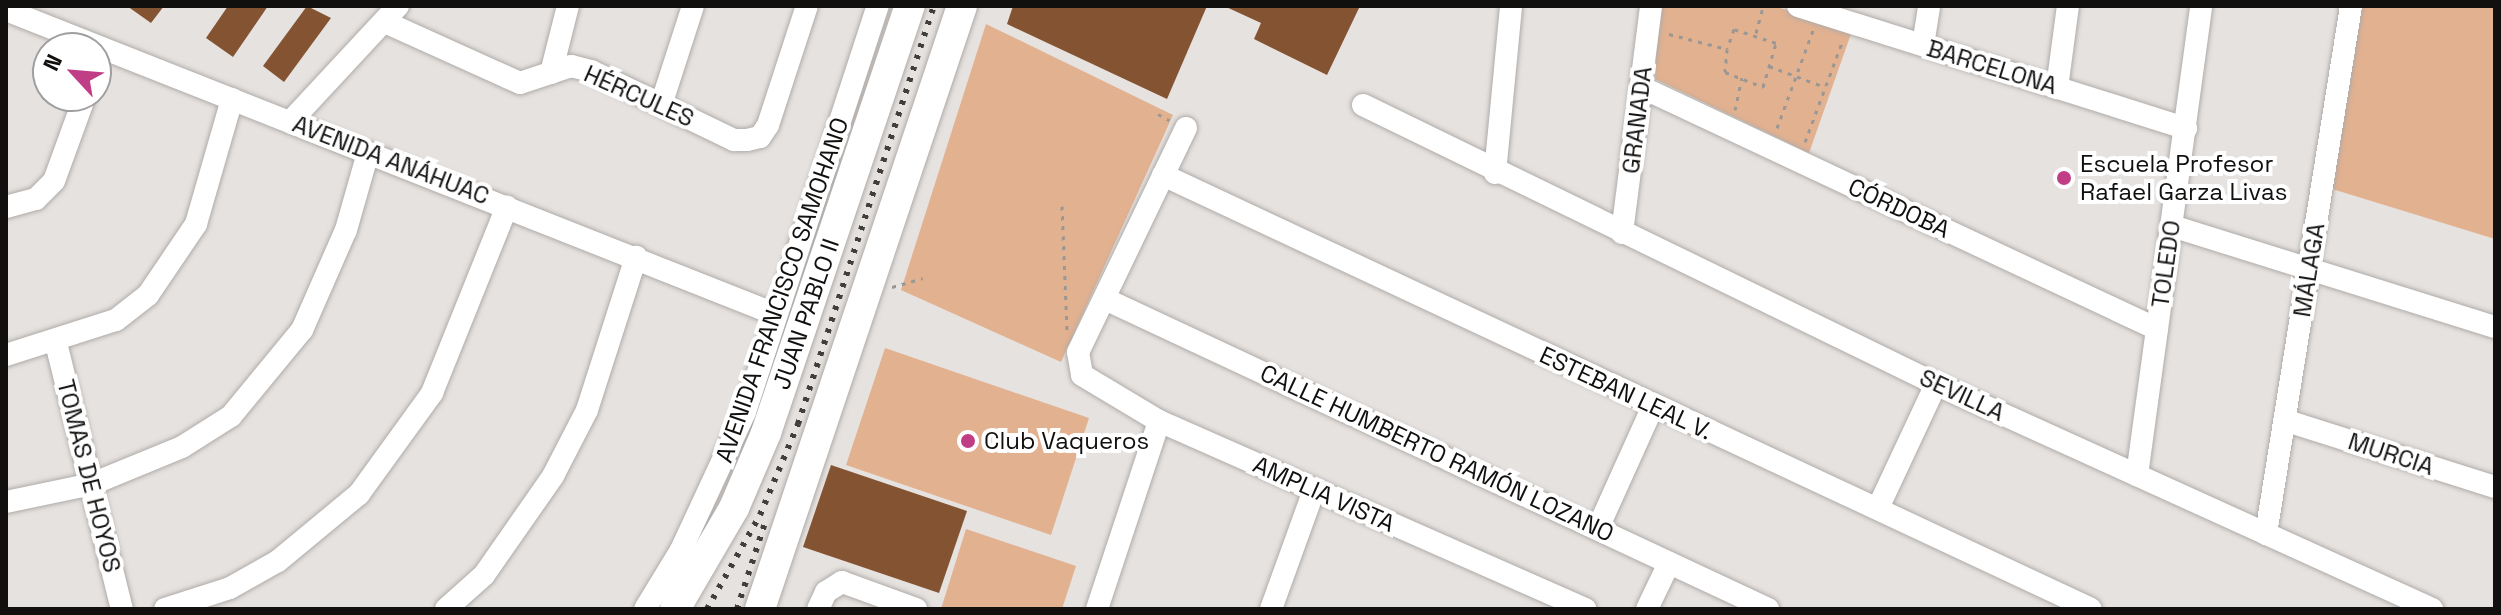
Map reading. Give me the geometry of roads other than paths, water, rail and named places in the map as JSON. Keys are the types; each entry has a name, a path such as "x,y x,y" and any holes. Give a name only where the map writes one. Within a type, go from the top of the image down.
{"main road":[{"name":"JUAN PABLO II","path":"675,609 734,508 766,433 910,6"},
{"path":"760,609 962,6"}],"street":[{"path":"551,73 568,6"},
{"path":"661,105 693,6"},
{"name":"HÉRCULES","path":"392,15 520,83 571,66 591,71 734,140 760,137 807,6"},
{"name":"AVENIDA FRANCISCO SAMOHANO","path":"645,609 724,461 878,6"},
{"path":"1495,173 1511,6"},
{"name":"GRANADA","path":"1622,233 1651,6"},
{"path":"1923,45 1929,6"},
{"path":"2057,88 2068,6"},
{"name":"TOLEDO","path":"2137,475 2201,6"},
{"name":"MÁLAGA","path":"2266,534 2287,421 2351,6"},
{"name":"AVENIDA ANÁHUAC","path":"6,10 51,32"},
{"name":"BARCELONA","path":"1807,13 1923,45 2186,128"},
{"path":"291,121 392,15"},
{"name":"AVENIDA ANÁHUAC","path":"112,59 291,121 775,314"},
{"name":"CÓRDOBA","path":"1641,87 2157,329"},
{"path":"6,355 56,343 116,320 175,263 196,224 232,99"},
{"name":"SEVILLA","path":"1363,105 1495,173 1936,384 2432,609"},
{"path":"6,207 36,199 54,181 79,112"},
{"path":"1105,299 1186,128"},
{"path":"6,502 92,484 182,447 231,416 272,373 326,282 368,153"},
{"name":"ESTEBAN LEAL V.","path":"1163,175 2091,609"},
{"path":"165,609 230,588 278,561 359,494 432,393 507,206"},
{"path":"2172,226 2309,265 2495,327"},
{"path":"446,609 484,575 553,476 587,410 636,257"},
{"name":"AMPLIA VISTA","path":"1105,299 1078,357 1092,386 1159,421 1585,609"},
{"name":"CALLE HUMBERTO RAMÓN LOZANO","path":"1105,299 1768,609"},
{"name":"TOMAS DE HOYOS","path":"56,343 122,609"},
{"path":"1878,508 1936,384"},
{"path":"1598,528 1653,406"},
{"path":"1097,609 1159,421"},
{"name":"MURCIA","path":"2287,421 2495,487"},
{"path":"1271,609 1314,490"},
{"path":"1647,609 1669,563"},
{"path":"818,609 834,584 916,609"}],"railway":[{"path":"707,609 760,515 798,424 934,6"},
{"path":"737,609 765,523"}],"place":[{"name":"Escuela Profesor Rafael Garza Livas","path":"2064,178"},
{"name":"Club Vaqueros","path":"968,441"}]}
